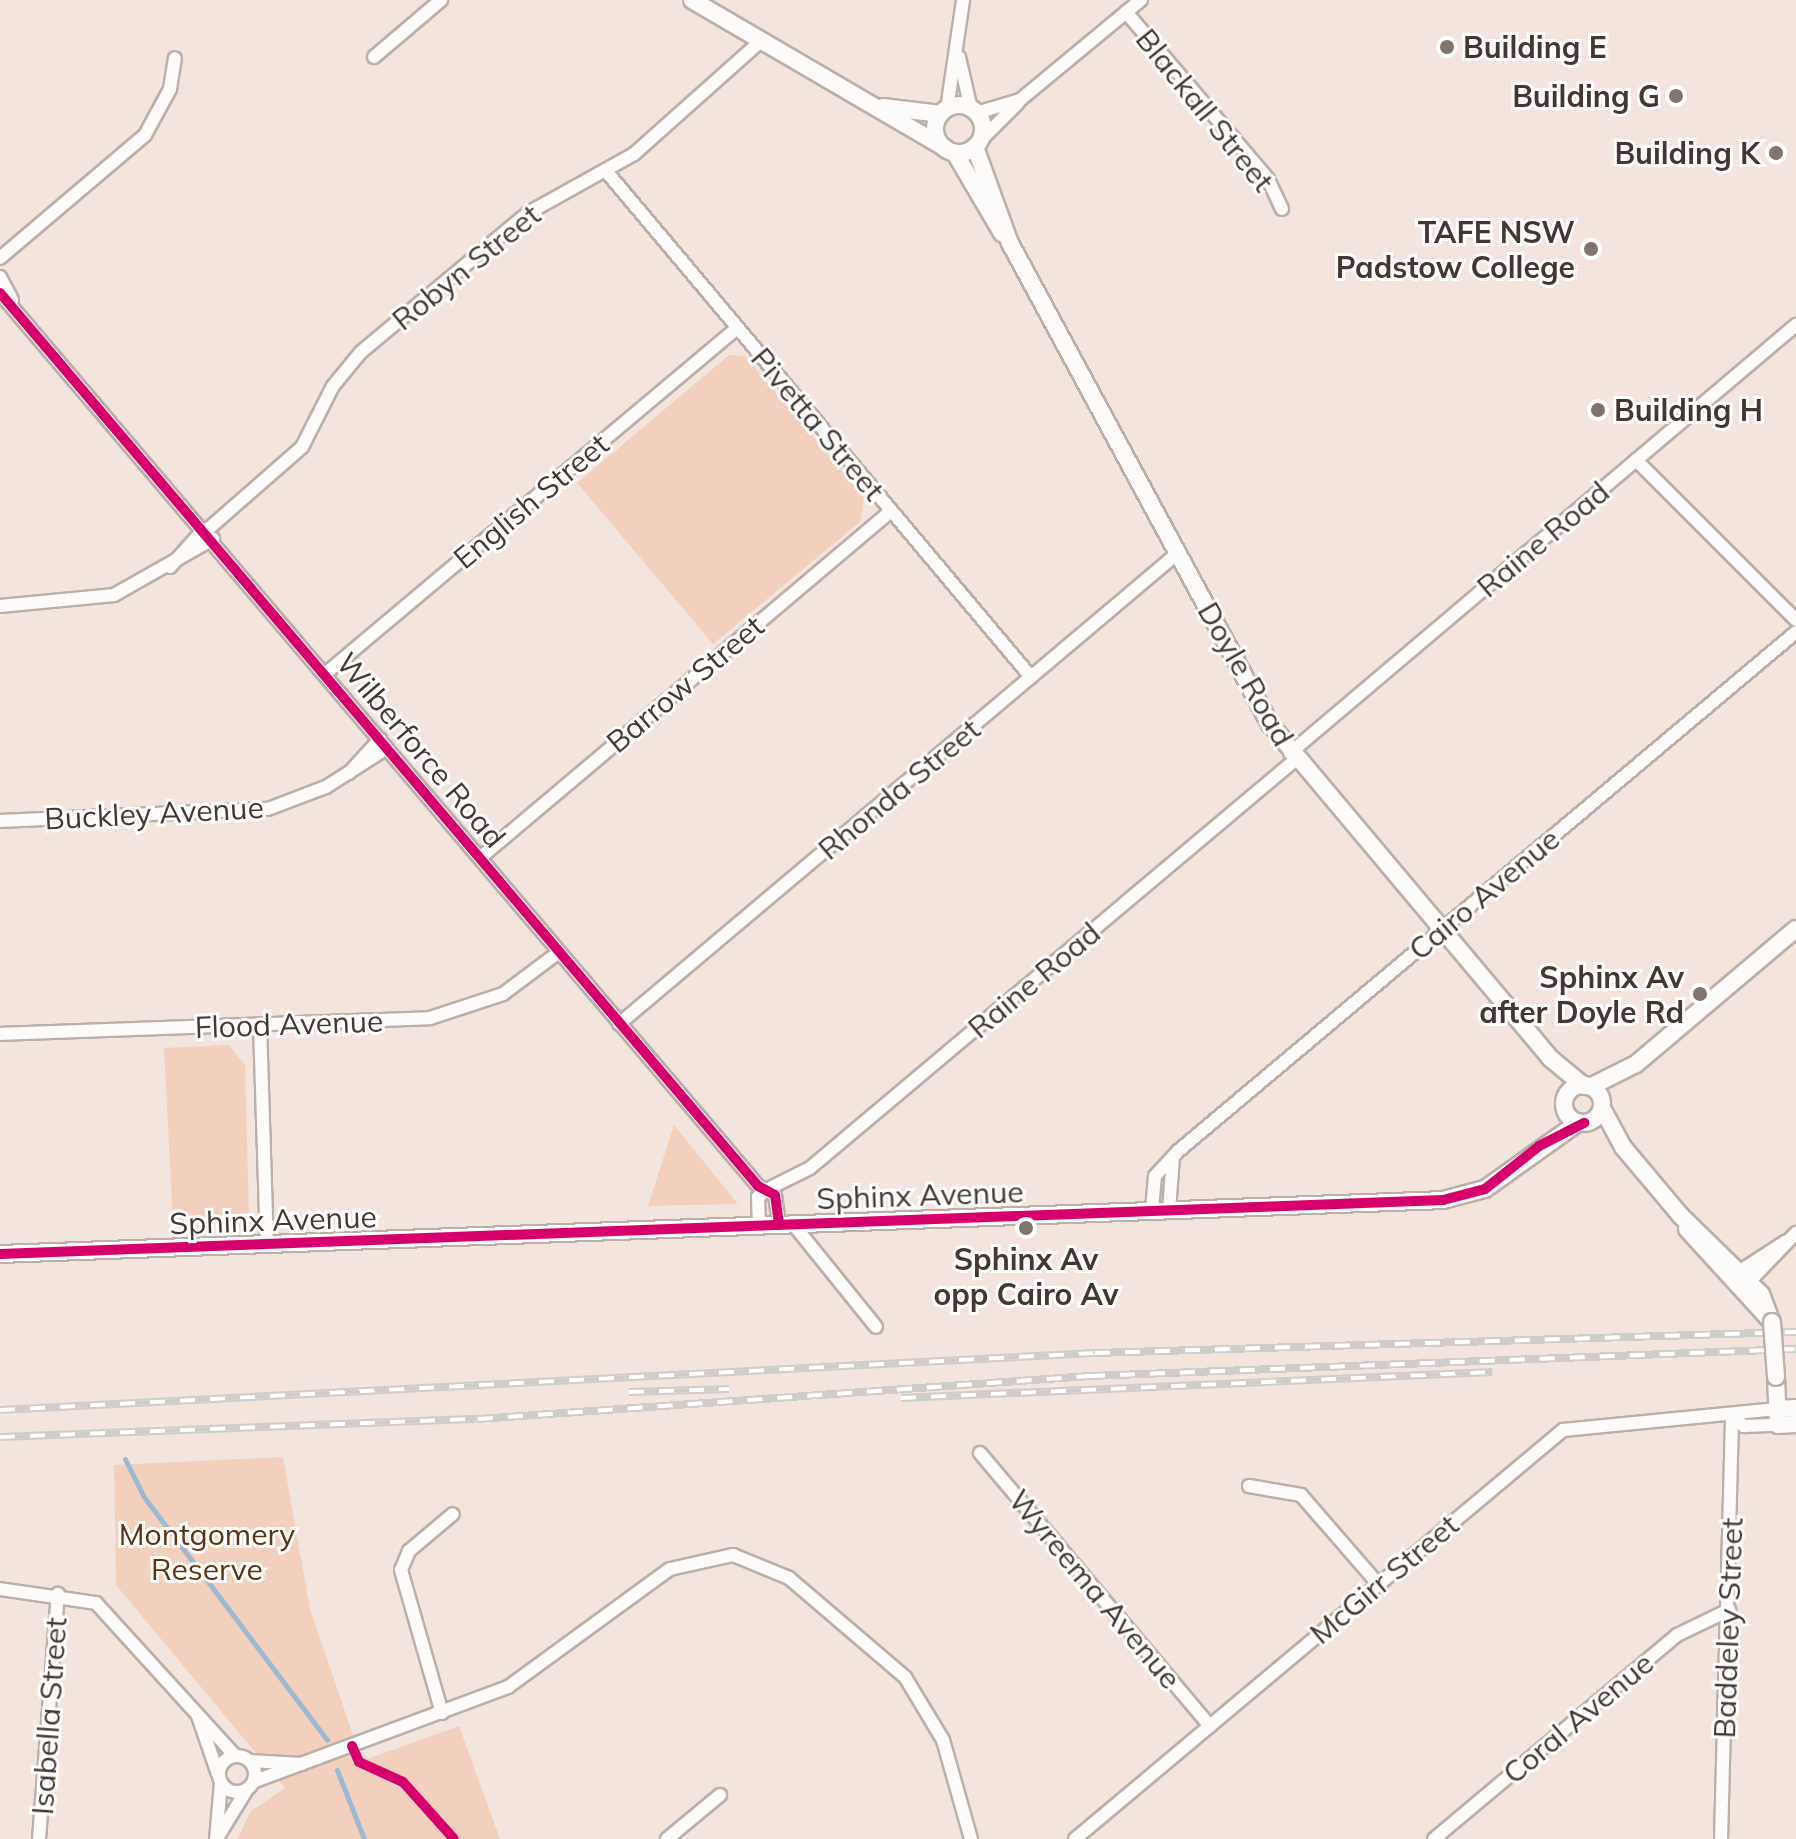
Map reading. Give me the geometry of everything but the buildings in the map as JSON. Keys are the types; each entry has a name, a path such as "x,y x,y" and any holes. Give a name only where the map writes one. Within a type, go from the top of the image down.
{"street":[{"path":"374,57 441,0"},
{"path":"692,0 882,106 950,150 977,145 1020,100 1141,0"},
{"path":"950,150 935,132 944,112 959,57 963,0"},
{"name":"Blackall Street","path":"1126,12 1268,179 1282,209"},
{"name":"Robyn Street","path":"0,606 99,599 170,567 302,447 333,386 361,352 528,213 606,171 762,40"},
{"path":"959,57 974,111"},
{"path":"0,258 145,135 170,89 175,58"},
{"path":"882,106 944,112 974,111 1020,100"},
{"name":"Doyle Road","path":"974,111 977,145 1010,243 1292,756 1550,1058 1587,1086 1602,1107"},
{"name":"Doyle Road","path":"950,150 982,209 1010,243"},
{"name":"Pivetta Street","path":"606,171 1031,677"},
{"name":"Wilberforce Road","path":"0,277 15,307"},
{"name":"Wilberforce Road","path":"0,293 208,533 619,1024 766,1190 777,1198 786,1225 876,1327"},
{"name":"Raine Road","path":"766,1190 810,1168 1796,325"},
{"name":"English Street","path":"325,674 737,328"},
{"path":"1636,460 1796,620"},
{"name":"Barrow Street","path":"480,858 891,511"},
{"name":"Rhonda Street","path":"619,1024 1178,553"},
{"name":"Cairo Avenue","path":"1160,1210 1173,1157 1796,632"},
{"name":"Buckley Avenue","path":"0,821 268,809 349,773 384,744"},
{"path":"1777,1417 1772,1322 1623,1147 1602,1107 1636,1064 1796,929"},
{"name":"Flood Avenue","path":"0,1034 449,1015 503,994 559,952"},
{"path":"260,1025 267,1245"},
{"name":"Doyle Road","path":"1550,1058 1565,1100 1582,1122"},
{"path":"1565,1100 1587,1086 1636,1064"},
{"name":"Sphinx Avenue","path":"1539,1146 1565,1100"},
{"name":"Sphinx Avenue","path":"0,1254 1454,1199 1485,1189 1539,1146 1602,1107"},
{"path":"1582,1122 1623,1147"},
{"path":"759,1226 758,1197 766,1190"},
{"path":"1739,1281 1796,1233"},
{"path":"1777,1417 1796,1408"},
{"path":"1732,1416 1777,1417 1796,1424"},
{"name":"McGirr Street","path":"1075,1839 1563,1430 1732,1416"},
{"name":"Baddeley Street","path":"1721,1839 1732,1416"},
{"name":"Wyreema Avenue","path":"980,1453 1210,1726"},
{"path":"1249,1486 1301,1495 1379,1585"},
{"path":"442,1713 401,1570 409,1551 453,1514"},
{"path":"220,1779 250,1786 442,1713 527,1676 679,1565 744,1557 775,1568 849,1622 905,1677 943,1740 971,1839"},
{"path":"0,1589 58,1594 107,1611 235,1756 250,1761 307,1762"},
{"name":"Isabella Street","path":"39,1839 58,1594"},
{"name":"Coral Avenue","path":"1434,1839 1677,1635 1729,1610"},
{"path":"196,1713 220,1779 216,1838"},
{"path":"220,1779 235,1756"},
{"path":"216,1838 250,1786 250,1761"},
{"path":"667,1839 720,1795"}],"green space":[{"path":"729,355 745,356 864,497 861,521 713,644 577,483"},
{"path":"229,1045 245,1065 249,1215 173,1223 164,1048"},
{"path":"674,1125 738,1204 648,1206"},
{"name":"Montgomery Reserve","path":"283,1457 310,1609 362,1761 459,1726 500,1839 237,1839 251,1811 285,1788 116,1585 114,1465"}],"waterway":[{"path":"125,1459 144,1497 327,1740"},
{"path":"337,1770 364,1839"}],"railway":[{"path":"0,1410 1095,1353 1796,1332"},
{"path":"0,1437 478,1419 1090,1376 1796,1349"},
{"path":"901,1398 1492,1372"},
{"path":"629,1392 729,1389"}],"cycle path":[{"path":"0,293 758,1186 775,1195 779,1225"},
{"path":"0,1254 1443,1200 1485,1189 1539,1146 1584,1123"},
{"path":"352,1746 359,1762 403,1782 454,1839"}],"place":[{"name":"Building E","path":"1447,47"},
{"name":"Building G","path":"1676,96"},
{"name":"Building K","path":"1776,153"},
{"name":"TAFE NSW Padstow College","path":"1591,249"},
{"name":"Building H","path":"1598,410"},
{"name":"Sphinx Av after Doyle Rd","path":"1700,994"},
{"name":"Sphinx Av opp Cairo Av","path":"1026,1228"}]}
